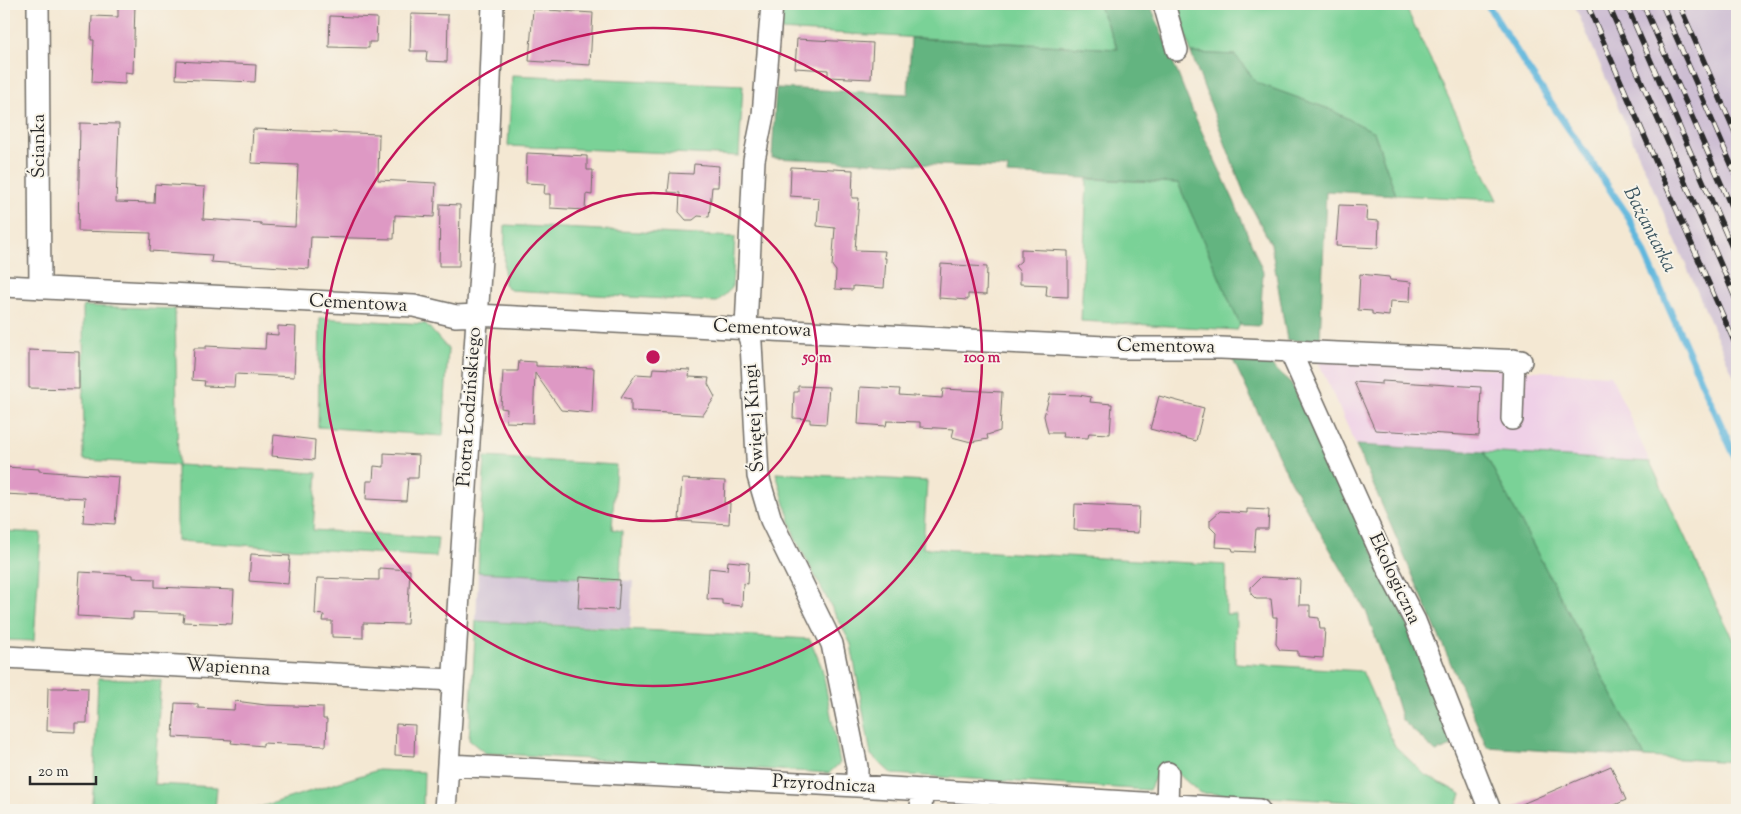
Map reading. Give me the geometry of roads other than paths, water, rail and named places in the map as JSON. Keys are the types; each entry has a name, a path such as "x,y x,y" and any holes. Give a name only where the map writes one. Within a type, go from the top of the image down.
{"street":[{"name":"Ścianka","path":"38,4 40,288"},
{"name":"Piotra Łodzińskiego","path":"446,810 476,315 486,182 493,4"},
{"name":"Świętej Kingi","path":"772,4 763,115 754,160 746,328 751,343 760,483 771,520 832,644 857,767 857,786"},
{"path":"1164,4 1177,50"},
{"name":"Cementowa","path":"4,286 414,306 456,316 476,315 1125,348 1221,348 1517,360 1512,419"},
{"name":"Ekologiczna","path":"1290,351 1388,569 1415,621 1490,810"},
{"name":"Wapienna","path":"4,657 453,680"},
{"name":"Przyrodnicza","path":"448,765 857,786 922,801 1167,805 1259,810"},
{"path":"1167,805 1168,773"}],"waterway":[{"name":"Bażantarka","path":"1487,4 1528,69 1628,216 1737,461"}],"railway":[{"path":"1587,4 1737,348"},
{"path":"1608,4 1737,302"},
{"path":"1626,4 1737,259"},
{"path":"1643,4 1737,220"},
{"path":"1662,4 1737,178"},
{"path":"1679,4 1737,137"}]}
